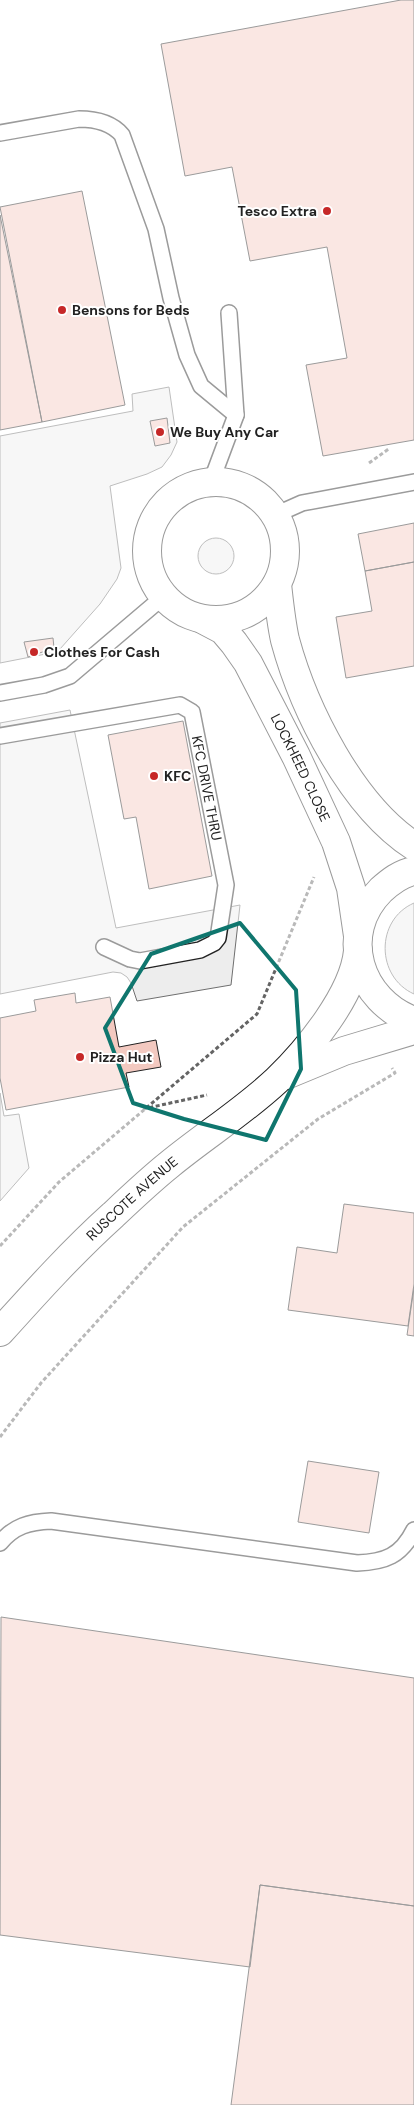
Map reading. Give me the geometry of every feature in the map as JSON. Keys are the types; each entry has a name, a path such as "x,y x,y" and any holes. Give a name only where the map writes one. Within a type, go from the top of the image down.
{"street":[{"path":"211,482 230,483 248,489 263,500 275,515 284,537 285,561 277,584 264,601 247,614 226,620 204,620 174,608 163,597 150,571 146,557 148,535 156,515 171,498 189,487 211,482"},
{"path":"277,584 285,639 309,704 325,736 351,780 367,801 394,831 414,846"},
{"name":"LOCKHEED CLOSE","path":"204,620 223,630 248,663 296,756 340,856 350,888 364,976 377,998 398,1015 414,1021"},
{"name":"RUSCOTE AVENUE","path":"0,1332 56,1271 111,1216 168,1165 277,1080 316,1035 342,998 356,967 358,944 364,915 375,897 391,881 414,871"},
{"name":"RUSCOTE AVENUE","path":"277,1080 316,1061 370,1042 414,1030"}],"lane":[{"path":"0,134 85,119 106,124 116,129 122,135 156,229 173,306 187,356 201,386 236,415"},
{"path":"211,482 236,415 229,313"},
{"path":"275,515 318,500 414,482"},
{"path":"0,693 44,685 70,676 163,597"},
{"name":"KFC DRIVE THRU","path":"0,736 180,705 192,712 226,885 218,938 214,943 200,950 140,961 130,959 104,947"},
{"path":"0,1543 10,1532 29,1522 51,1521 357,1563 371,1562 401,1551 414,1530"}],"path":[{"path":"366,465 390,448"},
{"path":"0,1246 59,1182 258,1014 317,872 340,856"},
{"path":"0,1437 42,1383 183,1227 318,1119 395,1072 370,1042"}],"highlighted area":[{"path":"240,923 296,990 301,1069 266,1140 184,1119 133,1103 105,1028 151,954"}],"shaded area":[{"path":"169,387 177,442 171,455 162,467 110,486 121,568 117,579 100,604 60,649 51,653 0,663 0,436 133,411 132,394"},
{"path":"216,538 223,539 229,543 233,549 233,563 229,569 223,573 216,574 209,573 203,569 199,563 198,556 199,549 203,543 209,539"},
{"path":"70,710 116,928 240,905 231,985 137,1001 127,977 121,973 113,972 0,994 0,723"},
{"path":"414,903 414,994 401,986 392,975 387,962 385,948 392,922 401,911"},
{"path":"0,1093 4,1116 19,1114 29,1168 0,1201"}],"building":[{"name":"Tesco Extra","path":"401,0 414,0 414,440 323,456 306,365 347,358 327,247 250,261 232,167 185,176 161,44"},
{"name":"Bensons for Beds","path":"82,191 125,405 42,422 0,207"},
{"path":"0,215 42,422 0,430"},
{"name":"We Buy Any Car","path":"167,418 170,443 155,446 150,421"},
{"path":"414,523 414,562 365,571 358,534"},
{"path":"414,562 414,666 346,678 336,617 372,611 365,571"},
{"name":"Clothes For Cash","path":"53,638 54,648 28,657 24,642"},
{"name":"KFC","path":"183,721 212,876 149,889 136,817 124,819 108,735"},
{"name":"Pizza Hut","path":"75,993 76,1003 110,997 119,1047 156,1040 161,1067 126,1073 129,1087 6,1110 0,1078 0,1018 36,1011 34,1000"},
{"path":"344,1204 414,1213 414,1284 408,1326 288,1310 297,1247 337,1253"},
{"path":"414,1288 414,1336 407,1335"},
{"path":"308,1461 379,1472 369,1533 298,1522"},
{"path":"1,1617 414,1678 414,1906 260,1885 250,1967 0,1935"},
{"path":"260,1885 414,1906 414,2105 231,2105"}],"place":[{"name":"Tesco Extra","path":"327,211"},
{"name":"Bensons for Beds","path":"62,310"},
{"name":"We Buy Any Car","path":"160,432"},
{"name":"Clothes For Cash","path":"34,652"},
{"name":"KFC","path":"154,776"},
{"name":"Pizza Hut","path":"80,1057"}]}
